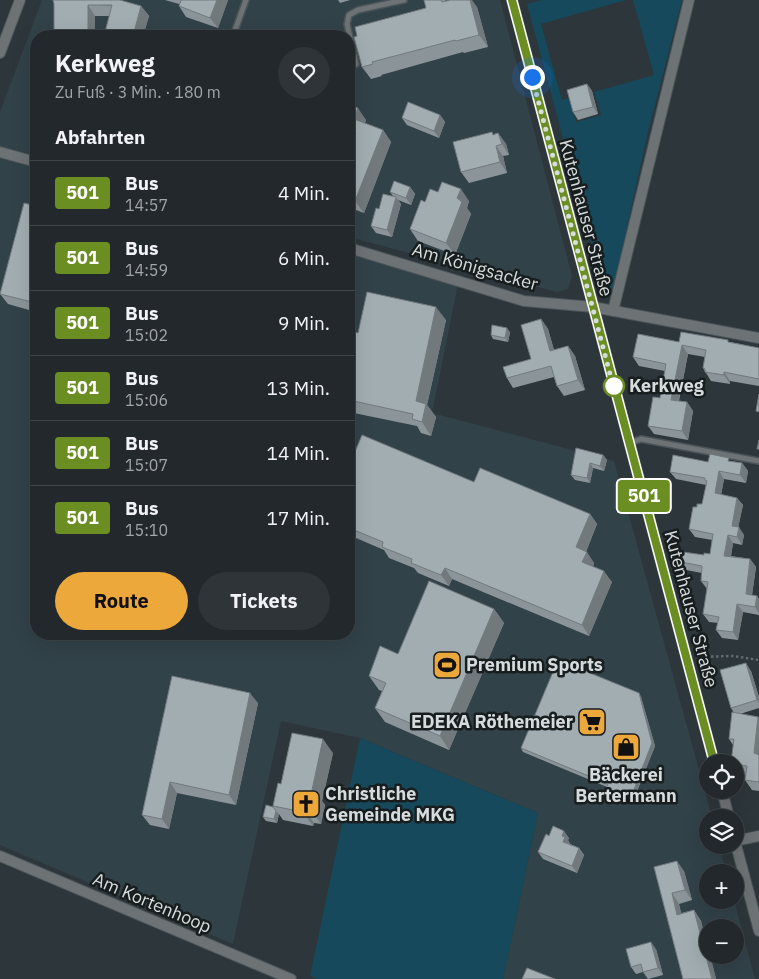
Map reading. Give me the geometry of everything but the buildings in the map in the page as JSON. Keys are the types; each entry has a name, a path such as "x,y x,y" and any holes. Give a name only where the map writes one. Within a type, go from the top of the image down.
{"street":[{"path":"0,53 20,0"},
{"name":"Kutenhauser Straße","path":"512,0 712,754"},
{"path":"613,311 689,0"},
{"path":"0,152 30,160"},
{"name":"Am Königsacker","path":"355,250 524,301 573,307 593,307 759,338"},
{"path":"744,839 759,836"},
{"path":"738,854 759,931"},
{"name":"Am Kortenhoop","path":"0,856 292,979"}],"lane":[{"path":"234,30 245,0"},
{"path":"348,30 347,24 349,15 358,10 404,0"},
{"path":"355,60 356,64"},
{"path":"629,443 641,439 759,460"}],"path":[{"path":"687,657 732,656 759,660"}],"shaded area":[{"path":"42,0 500,0 572,276 568,289 557,292 355,239 355,30 31,30"},
{"path":"542,0 626,0 541,24 562,100 569,98 576,122 601,115 594,92 654,75 633,0 682,0 647,136 613,292 606,299 527,4"},
{"path":"30,32 30,154 0,146 0,112"},
{"path":"0,158 30,166 30,640 355,640 355,256 458,284 432,413 614,461 699,770 699,799 707,799 710,809 699,809 699,854 721,854 724,864 699,864 699,909 736,909 739,919 699,919 699,964 744,964 744,938 755,979 503,979 538,813 360,738 281,721 233,944 0,845"},
{"path":"360,738 538,813 503,979 317,979 310,976"}],"bus line":[{"name":"501","path":"512,0 712,754"}],"place":[{"name":"Kerkweg","path":"614,386"},
{"name":"Premium Sports","path":"447,665"},
{"name":"EDEKA Röthemeier","path":"592,722"},
{"name":"Bäckerei Bertermann","path":"626,747"},
{"name":"Christliche Gemeinde MKG","path":"306,804"}],"route":[{"path":"532,77 615,393 614,386"}]}
